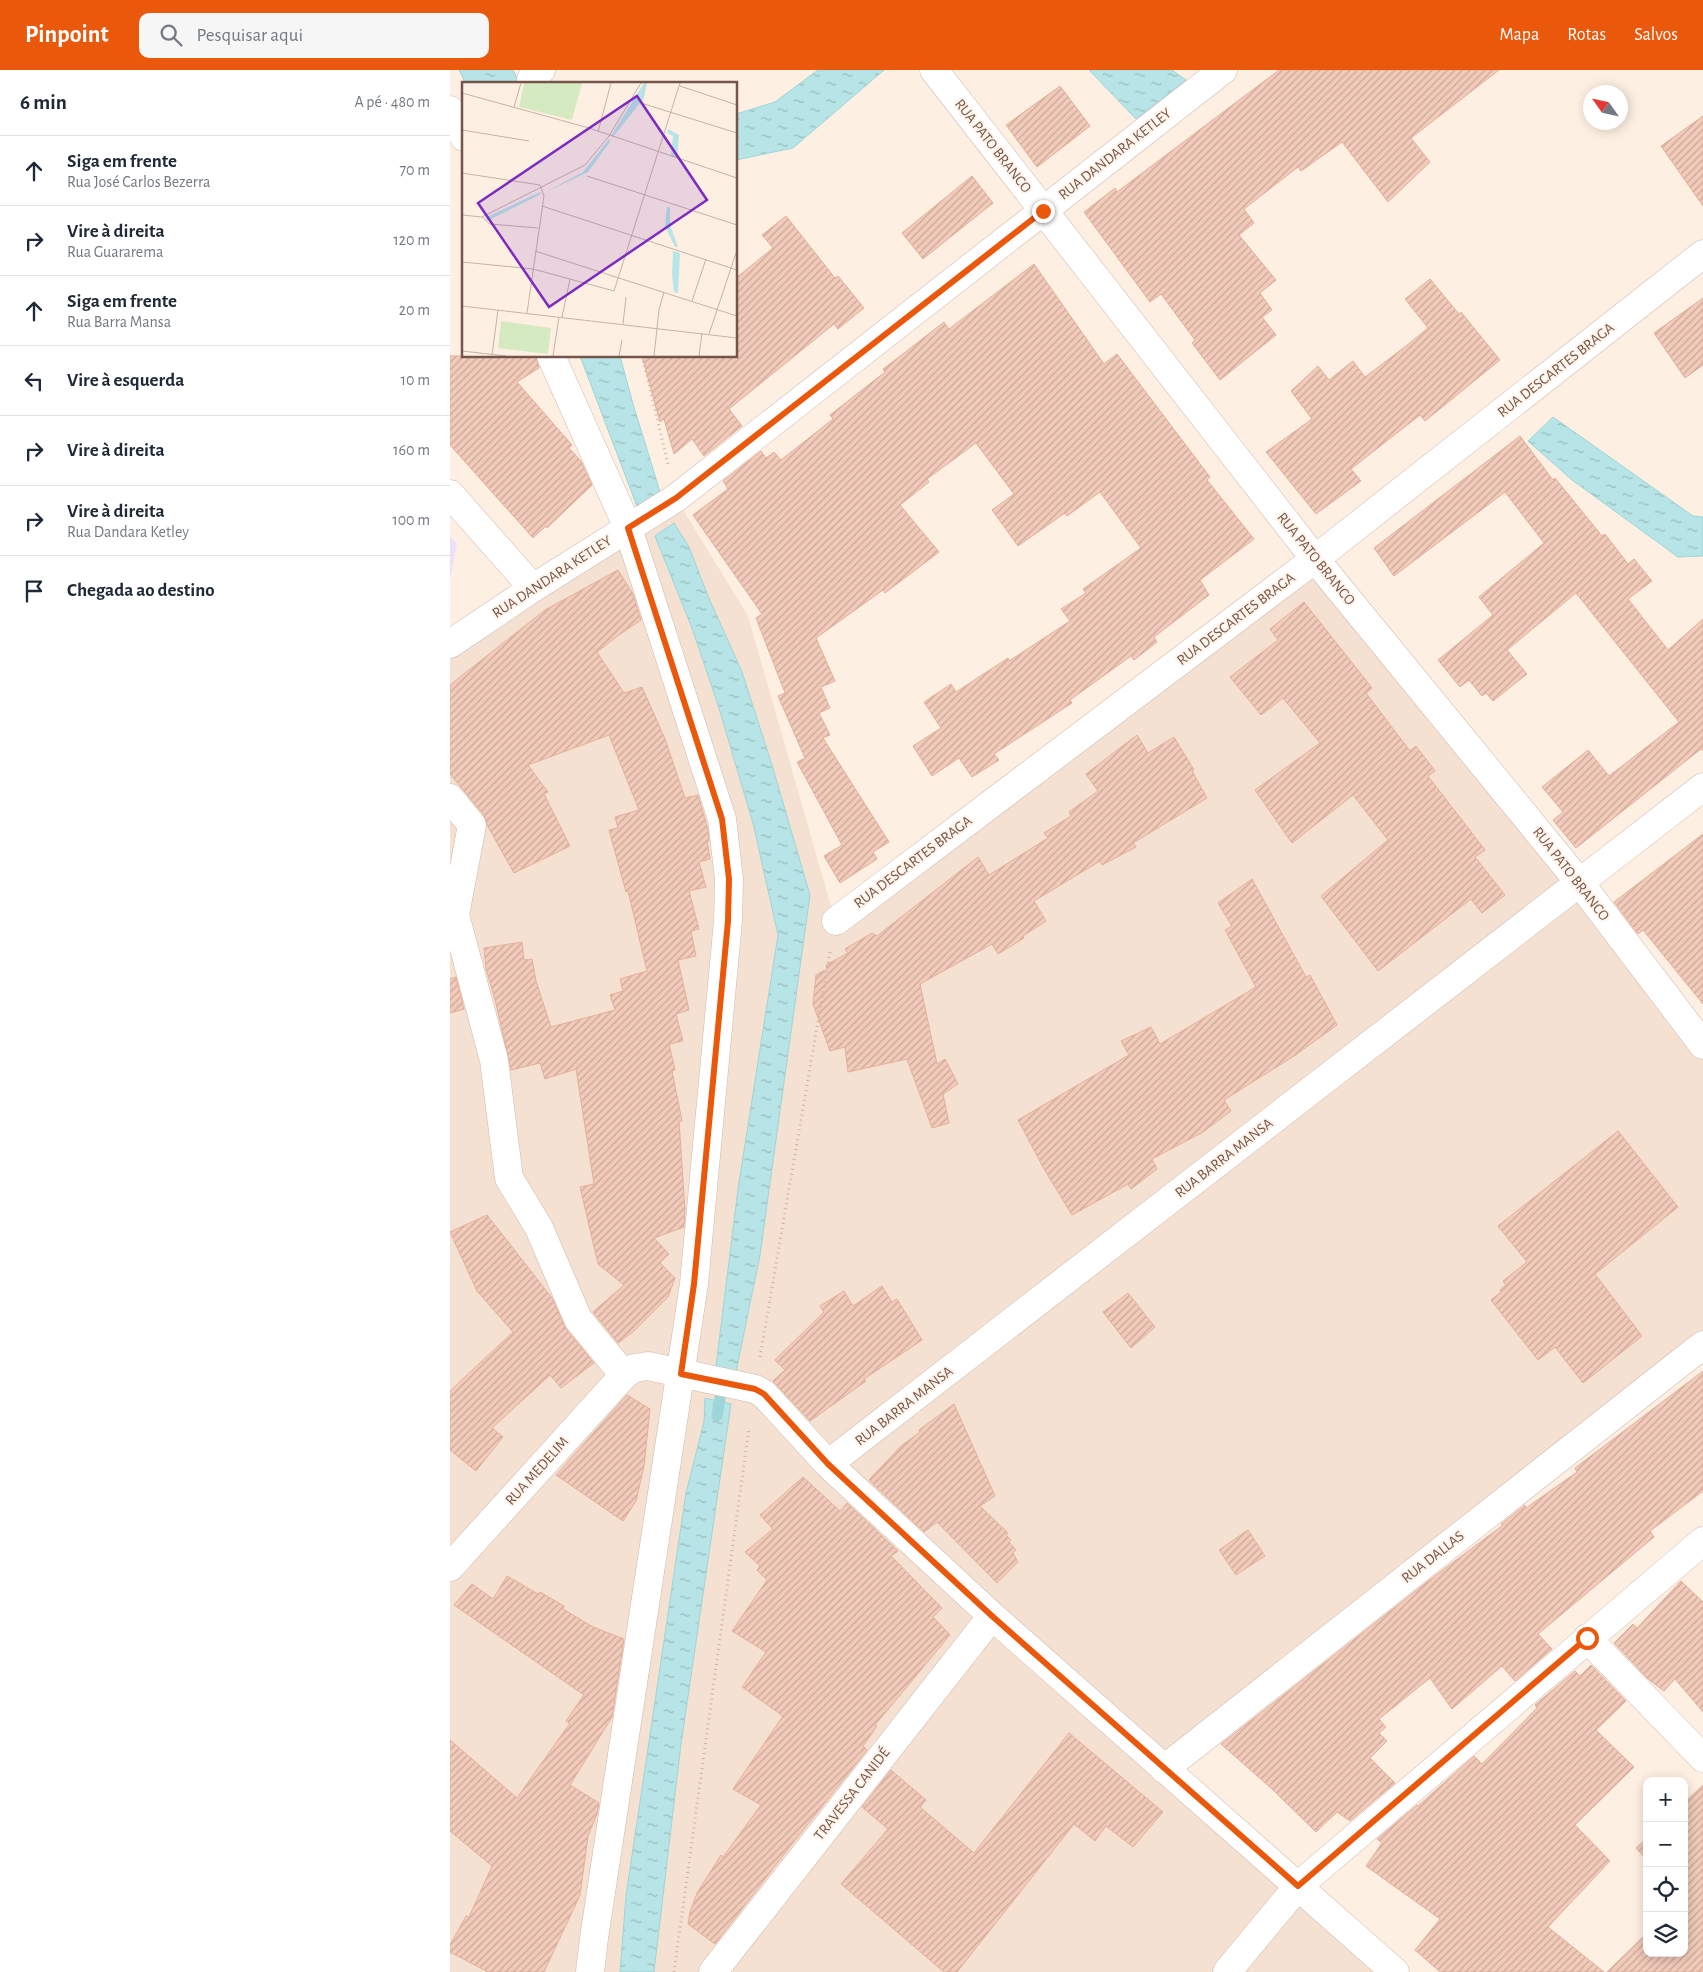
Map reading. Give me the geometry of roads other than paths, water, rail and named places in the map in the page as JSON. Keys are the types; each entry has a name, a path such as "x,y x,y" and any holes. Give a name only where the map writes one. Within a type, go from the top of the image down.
{"street":[{"name":"RUA PATO BRANCO","path":"934,70 1315,559 1580,883 1703,1045"},
{"name":"RUA DANDARA KETLEY","path":"450,644 533,588 676,498 1223,70"},
{"path":"450,110 462,133"},
{"name":"RUA DESCARTES BRAGA","path":"836,921 1315,559 1703,254"},
{"path":"553,358 628,528 722,819 729,879 728,921 684,1374 590,1972"},
{"path":"450,494 533,588"},
{"name":"RUA BARRA MANSA","path":"828,1464 1703,787"},
{"path":"450,798 472,825 455,915 494,1060 508,1178 539,1228 578,1319 624,1375 634,1368 648,1366 751,1388 773,1403 828,1464 992,1616 1395,1972"},
{"name":"RUA DALLAS","path":"1164,1769 1703,1345"},
{"name":"RUA MEDELIM","path":"450,1566 624,1375"},
{"path":"1227,1972 1298,1886 1703,1541"},
{"name":"TRAVESSA CANIDÉ","path":"713,1972 992,1616"},
{"path":"1587,1638 1703,1758"}],"water":[{"path":"459,70 513,70 519,82 465,82"},
{"path":"818,70 884,70 793,148 738,160 738,113 775,102"},
{"path":"1089,70 1172,70 1186,80 1136,119"},
{"path":"581,358 621,358 661,495 638,509"},
{"path":"1553,417 1693,516 1703,517 1703,556 1678,557 1572,480 1528,441"},
{"path":"674,523 689,547 708,596 742,672 772,765 810,895 760,1255 736,1372 716,1366 738,1189 778,935 753,823 718,705 692,628 655,536"},
{"path":"705,1398 731,1404 681,1744 654,1972 620,1972 626,1896 686,1493 704,1422"}],"waterway":[{"path":"717,1416 723,1380"}]}
